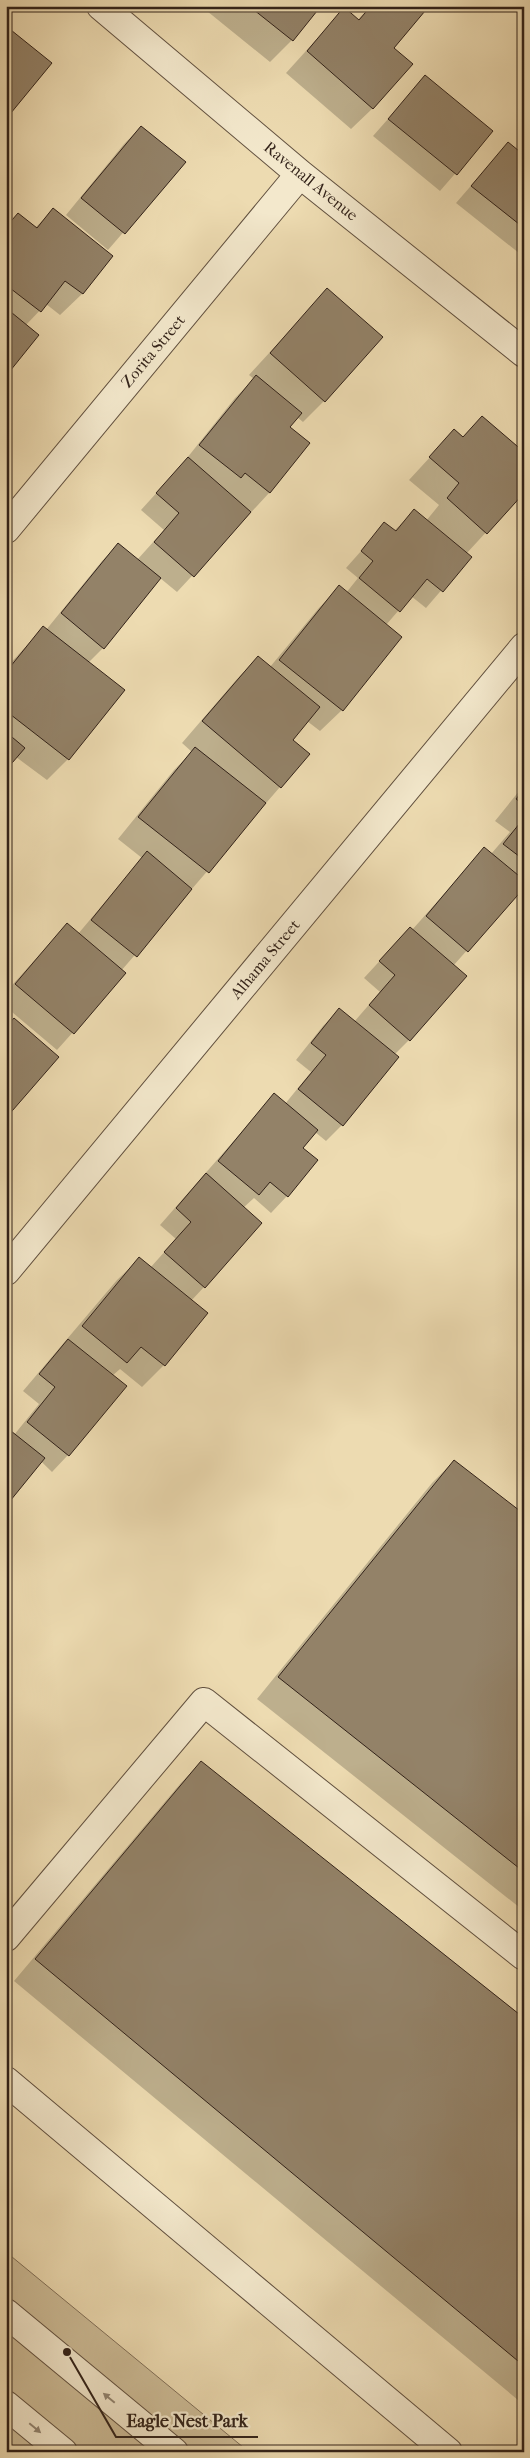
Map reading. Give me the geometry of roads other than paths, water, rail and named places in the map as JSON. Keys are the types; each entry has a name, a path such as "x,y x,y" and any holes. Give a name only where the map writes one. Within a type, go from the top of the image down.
{"street":[{"name":"Ravenall Avenue","path":"101,6 300,174 524,353"},
{"name":"Zorita Street","path":"6,528 300,174"},
{"name":"Alhama Street","path":"6,1271 524,647"},
{"path":"6,1936 204,1702 524,1956"},
{"path":"6,2081 448,2452"},
{"path":"6,2313 174,2452"},
{"path":"6,2405 63,2452"}],"place":[{"name":"Eagle Nest Park","path":"67,2352"}]}
